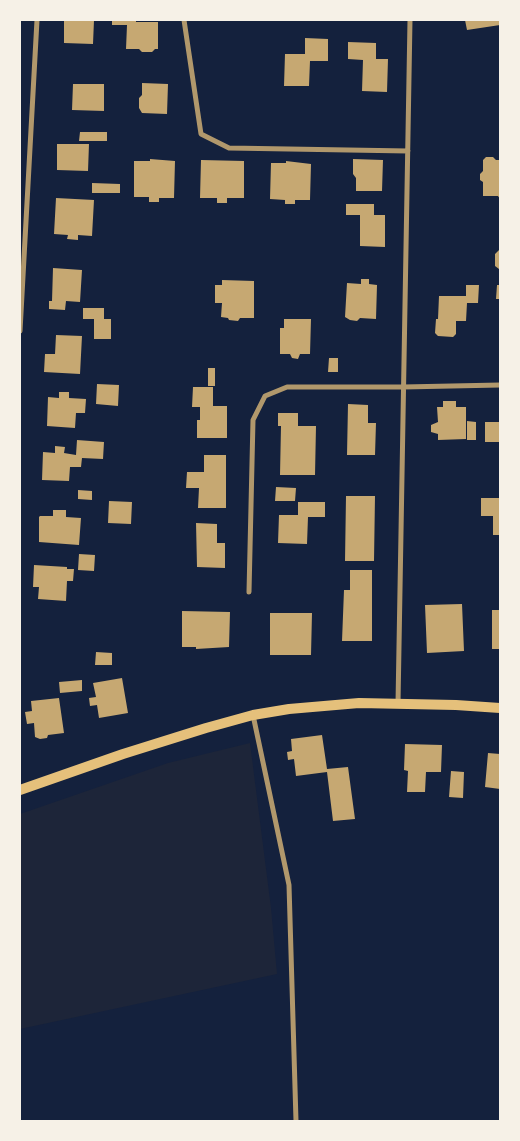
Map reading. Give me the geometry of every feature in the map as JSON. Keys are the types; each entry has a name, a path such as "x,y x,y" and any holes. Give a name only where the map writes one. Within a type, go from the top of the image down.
{"main road":[{"path":"20,790 123,754 206,728 289,709 326,705 398,703 500,708"}],"street":[{"path":"20,332 36,20"},
{"path":"184,20 201,134 229,148 408,151"},
{"path":"398,703 410,20"},
{"path":"249,592 252,420 265,396 287,387 500,385"},
{"path":"253,716 289,885 296,1121"}],"shaded area":[{"path":"250,743 271,908 277,974 20,1029 20,814 168,763"}],"building":[{"path":"64,20 94,20 93,44 64,43"},
{"path":"112,20 158,22 158,49 152,52 142,52 139,49 126,49 127,25 112,25"},
{"path":"465,20 500,20 500,25 467,30"},
{"path":"305,38 328,39 328,61 310,61 309,86 284,86 285,54 305,54"},
{"path":"348,42 376,43 376,59 388,59 387,92 362,91 363,60 348,59"},
{"path":"142,83 168,84 167,114 142,113 139,108 139,98 142,95"},
{"path":"73,84 104,84 104,111 72,110"},
{"path":"80,132 107,132 107,141 79,141"},
{"path":"57,144 89,144 88,171 57,170"},
{"path":"486,157 500,160 500,199 498,196 483,196 483,182 480,180 480,174 483,171 483,160"},
{"path":"150,159 175,161 174,198 159,198 159,202 149,202 149,197 134,197 134,161 150,161"},
{"path":"353,159 383,160 382,191 356,191"},
{"path":"201,160 244,161 244,198 227,198 227,203 217,203 217,198 200,198"},
{"path":"286,161 311,164 310,200 295,200 295,204 285,204 285,200 270,199 271,163 286,163"},
{"path":"92,183 120,184 120,193 92,193"},
{"path":"56,198 94,200 92,236 78,235 78,240 67,239 68,235 54,234"},
{"path":"346,204 374,204 374,215 385,215 385,247 360,246 360,215 346,215"},
{"path":"500,249 499,269 495,266 495,254"},
{"path":"53,268 82,270 80,302 66,301 65,310 49,309 49,301 52,301"},
{"path":"361,279 369,279 369,284 377,285 376,319 360,318 357,321 345,317 347,283 361,284"},
{"path":"222,280 254,281 254,318 240,318 238,321 221,317 222,303 215,303 215,285 222,285"},
{"path":"466,285 479,285 478,303 467,303 466,321 456,321 456,334 453,337 438,336 435,333 439,296 466,296"},
{"path":"497,285 500,285 500,299 496,299"},
{"path":"83,308 104,308 104,319 111,319 111,339 94,339 94,319 83,319"},
{"path":"284,319 311,319 310,354 300,354 298,359 292,358 290,354 280,354 280,328 284,328"},
{"path":"56,335 82,336 80,374 44,372 45,354 55,354"},
{"path":"329,358 338,358 338,372 328,372"},
{"path":"208,368 215,368 215,386 208,386"},
{"path":"97,384 119,385 118,406 96,404"},
{"path":"193,387 213,387 213,406 227,406 227,438 197,438 197,420 200,420 200,407 192,407"},
{"path":"59,392 69,392 69,398 86,399 85,413 76,413 75,428 47,426 48,397 59,398"},
{"path":"443,401 456,401 456,407 466,407 466,439 438,440 438,434 431,432 431,425 438,422 437,407 443,407"},
{"path":"348,404 368,405 368,423 376,423 375,455 347,455"},
{"path":"278,413 298,413 298,426 316,426 315,475 280,475 281,426 278,426"},
{"path":"467,421 476,422 476,440 467,440"},
{"path":"485,422 500,422 500,442 485,442"},
{"path":"77,440 104,442 103,459 82,458 81,467 70,467 69,481 42,480 43,452 55,453 55,446 65,447 64,453 76,455"},
{"path":"204,455 226,455 226,508 198,508 199,488 186,488 187,472 204,472"},
{"path":"276,487 296,488 295,501 275,501"},
{"path":"78,490 92,491 92,500 78,499"},
{"path":"346,496 375,496 374,561 345,561"},
{"path":"481,498 500,498 500,535 493,535 493,516 481,516"},
{"path":"109,501 132,502 131,524 108,523"},
{"path":"298,502 325,502 325,517 308,517 307,544 278,543 279,515 298,515"},
{"path":"53,510 66,510 66,517 81,518 79,545 39,542 39,517 53,516"},
{"path":"196,523 217,524 217,543 225,543 225,568 197,567"},
{"path":"79,554 95,555 94,571 78,570"},
{"path":"34,565 74,569 73,581 67,581 66,601 38,599 39,587 33,587"},
{"path":"350,570 372,570 372,641 342,641 344,590 350,590"},
{"path":"462,604 464,651 427,653 425,605"},
{"path":"492,610 500,610 500,649 492,649"},
{"path":"182,611 230,612 229,647 196,649 196,647 182,647"},
{"path":"270,613 312,613 311,655 270,655"},
{"path":"96,652 112,653 112,665 95,665"},
{"path":"122,678 128,713 99,718 97,705 90,706 89,698 96,697 93,683"},
{"path":"82,680 82,691 60,693 59,682"},
{"path":"59,698 64,733 48,735 47,738 40,739 35,737 34,723 27,724 25,712 32,711 31,701"},
{"path":"322,735 327,769 348,767 355,819 333,821 327,772 296,776 294,759 288,760 287,752 292,751 291,739"},
{"path":"405,744 442,745 441,772 426,772 425,792 407,792 408,771 404,770"},
{"path":"488,753 500,754 500,789 485,787"},
{"path":"451,771 464,772 463,798 449,797"}]}
